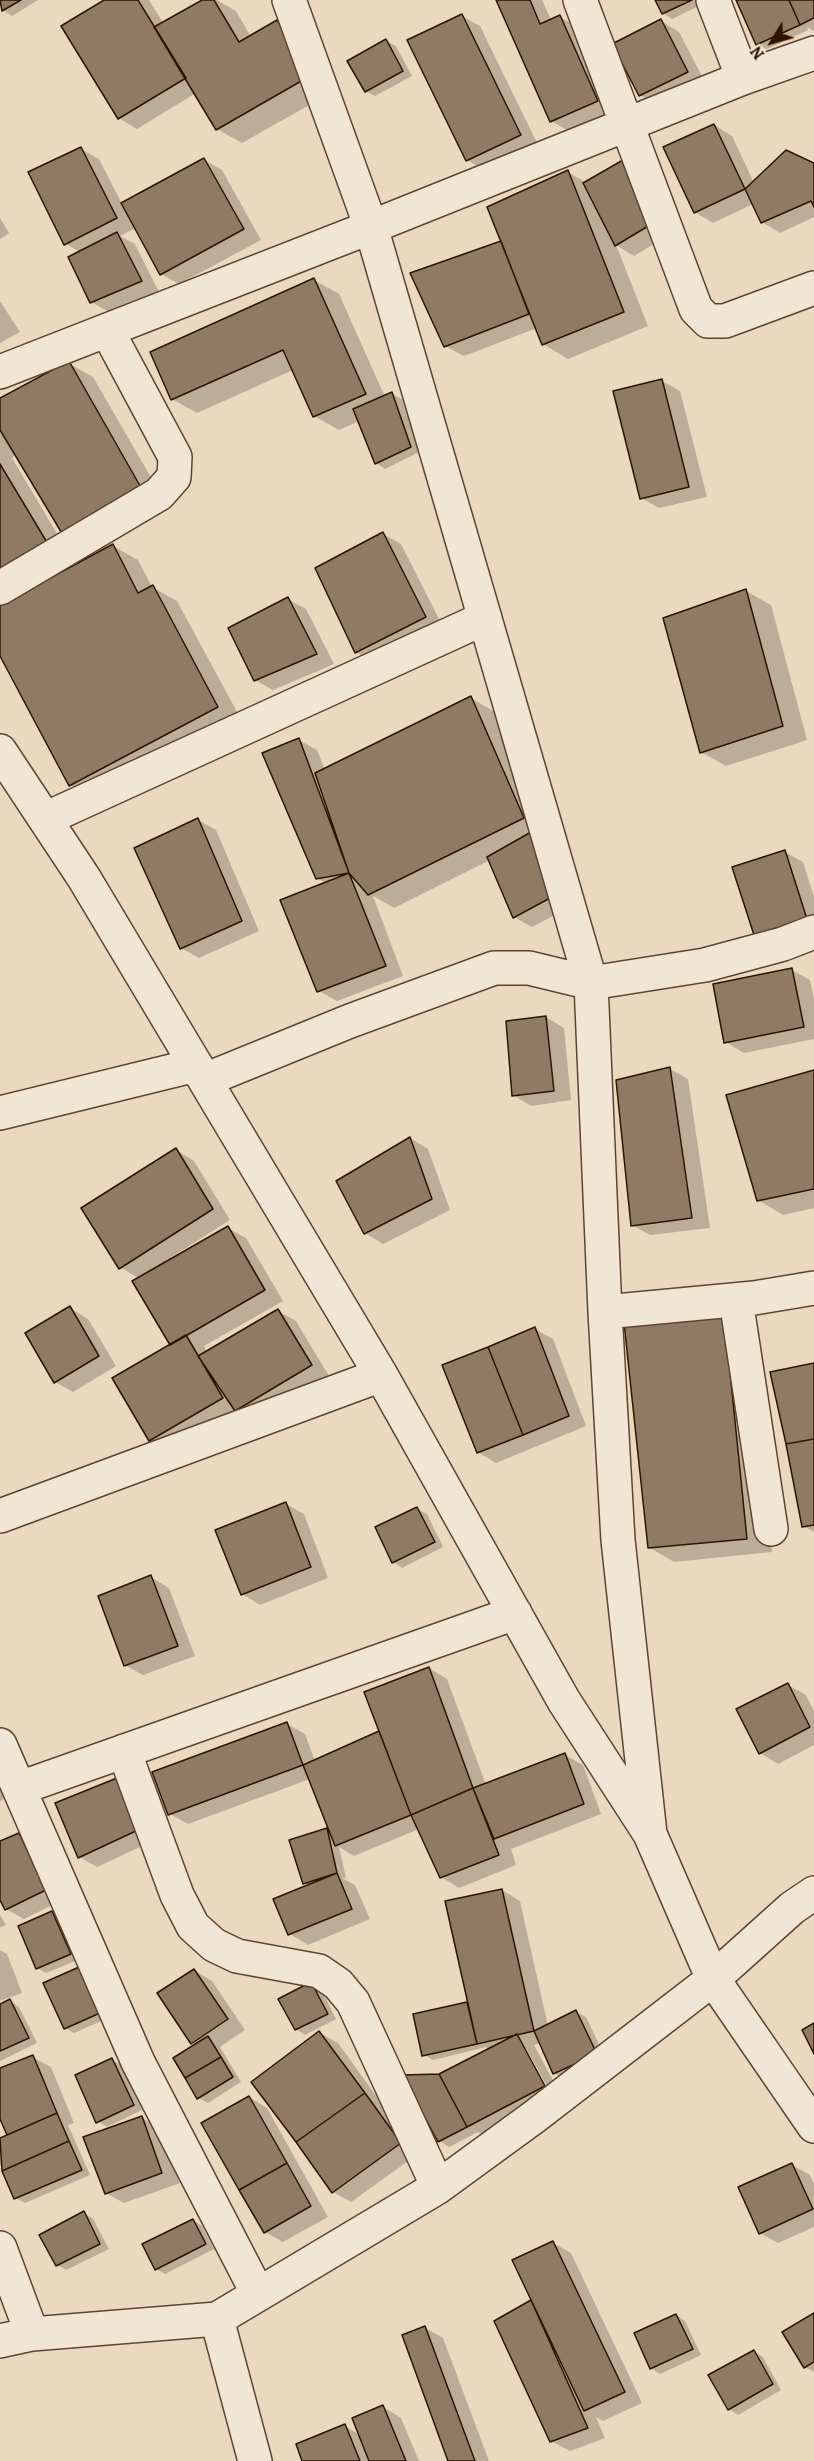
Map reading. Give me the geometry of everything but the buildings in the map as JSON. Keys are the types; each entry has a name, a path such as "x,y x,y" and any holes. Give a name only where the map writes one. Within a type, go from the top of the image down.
{"street":[{"path":"289,0 371,227 591,983 605,1312 618,1540 650,1834"},
{"path":"580,0 628,124 688,293 696,309 708,321 725,321 814,288"},
{"path":"713,0 743,78"},
{"path":"0,372 814,52"},
{"path":"0,588 159,494 174,477 175,457 107,330"},
{"path":"45,819 485,618"},
{"path":"0,751 84,878 201,1072 381,1375 564,1701 650,1834 712,1978 813,2122"},
{"path":"0,1113 201,1072 494,968 529,968 591,983 705,965 783,944 814,932"},
{"path":"605,1312 736,1300 814,1288"},
{"path":"736,1300 771,1529"},
{"path":"0,1516 381,1375"},
{"path":"20,1788 515,1613"},
{"path":"0,1745 138,2062 258,2294"},
{"path":"124,1751 177,1895 193,1926 214,1945 237,1956 319,1971 338,1984 353,2002 438,2187"},
{"path":"0,2341 32,2334 217,2319 438,2187 534,2117 712,1978 792,1908 814,1893"},
{"path":"0,2248 32,2334"},
{"path":"217,2319 255,2461"}]}
